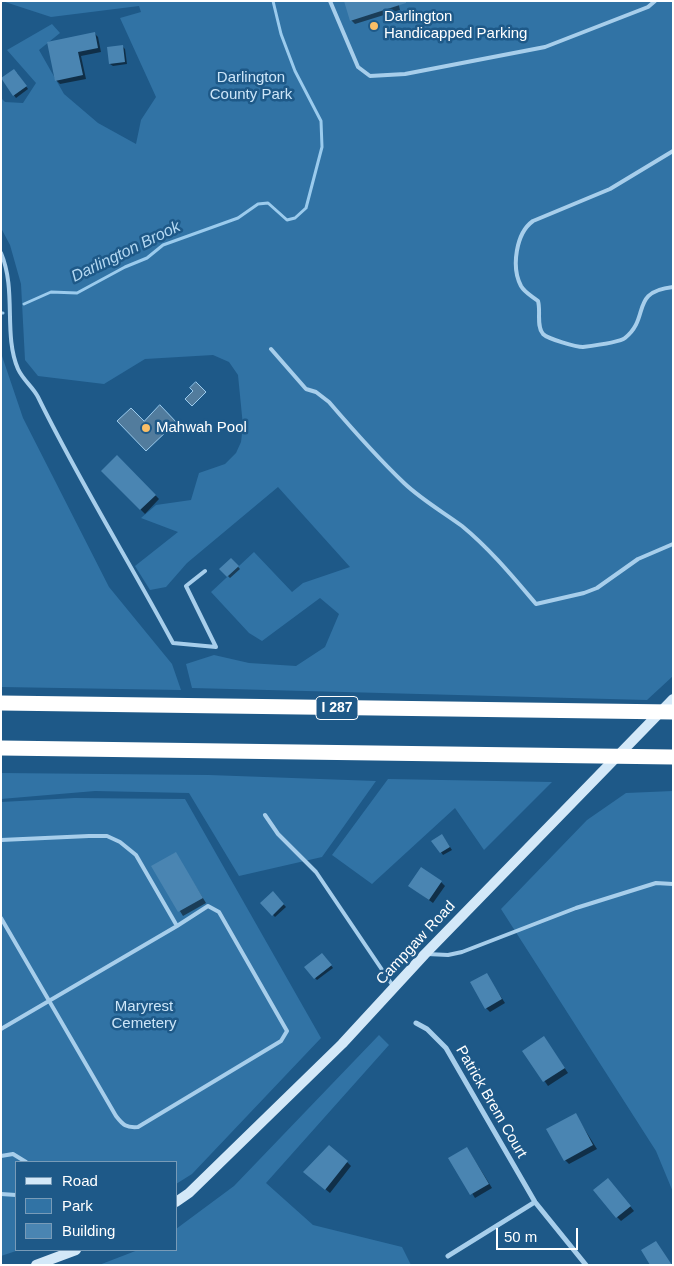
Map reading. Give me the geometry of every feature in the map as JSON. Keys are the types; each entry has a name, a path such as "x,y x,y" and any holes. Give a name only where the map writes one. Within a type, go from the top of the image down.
{"highway":[{"name":"I 287","path":"1,703 673,712"},
{"path":"1,748 673,757"}],"main road":[{"name":"Campgaw Road","path":"178,1201 189,1193 322,1064 425,954 673,700"},
{"path":"36,1265 73,1251"}],"street":[{"name":"Patrick Brem Court","path":"416,1023 427,1029 446,1048 535,1202 586,1265"},
{"path":"448,1256 535,1202"}],"lane":[{"path":"330,1 358,66 370,76 406,74 422,69 545,48 648,7 655,1"},
{"path":"673,151 610,189 533,221 527,226 521,237 516,264 521,286 538,300 540,328 543,334 552,340 578,346 620,341 636,326 643,302 648,294 659,289 673,287"},
{"path":"1,254 9,280 12,336 18,369 37,395 59,440 173,643 216,647 186,586 205,570"},
{"path":"272,348 306,389 316,392 329,402 405,484 438,511 462,526 514,577 536,604 584,593 597,588 638,559 673,544"},
{"path":"265,815 278,834 316,872 394,988"},
{"path":"1,840 107,836 120,842 136,855 177,926"},
{"path":"425,954 448,955 462,952 576,908 656,883 673,884"},
{"path":"1,1029 50,1001 177,926 208,906 219,912 287,1031 281,1041 138,1126 130,1128 122,1124 116,1116 50,1001 2,921"},
{"path":"1,1156 12,1154 24,1161"},
{"path":"1,1194 15,1195"}],"green space":[{"name":"Darlington County Park","path":"2,1 673,1 673,676 647,700 192,688 186,664 214,655 249,663 296,666 325,647 339,614 320,598 262,641 249,633 211,592 254,552 292,592 303,583 350,567 278,487 187,563 166,587 150,590 135,566 178,532 141,518 156,505 191,500 199,473 225,464 236,453 241,442 243,426 238,375 229,362 213,355 145,359 104,384 38,376 25,360 21,284 10,245 1,228 1,98 5,102 23,103 36,83 7,50 52,24 60,33 39,50 64,94 98,123 136,144 141,120 156,97 120,18 141,12 139,6 51,17"},
{"path":"1,328 2,356 23,418 109,587 172,664 181,690 1,687"},
{"path":"1,773 209,775 376,781 322,857 239,876 189,793 95,791 1,799"},
{"path":"388,779 552,782 484,850 455,808 372,884 332,855"},
{"path":"673,791 673,1192 656,1151 501,909 587,820 626,793"},
{"name":"Maryrest Cemetery","path":"75,798 185,799 321,1038 192,1174 178,1183 178,1161 15,1161 16,1251 1,1256 1,802"},
{"path":"379,1035 389,1045 266,1183 313,1225 402,1247 411,1265 99,1265 135,1251 178,1251 178,1228 234,1186"}],"shaded area":[{"path":"196,382 206,392 192,406 185,399 193,391 190,388"},
{"name":"Mahwah Pool","path":"160,405 178,424 173,429 171,427 146,451 117,421 131,408 144,421"}],"building":[{"path":"344,1 406,1 406,3 350,21"},
{"path":"95,32 98,48 78,52 83,75 55,81 47,42"},
{"path":"123,45 125,62 109,64 107,47"},
{"path":"14,69 27,86 13,96 1,78"},
{"path":"117,455 156,495 140,510 101,471"},
{"path":"231,558 239,566 227,577 219,569"},
{"path":"442,834 450,847 440,853 431,841"},
{"path":"176,852 203,898 178,912 151,866"},
{"path":"421,867 442,881 429,900 408,886"},
{"path":"273,891 284,904 272,916 260,903"},
{"path":"322,953 332,965 314,979 304,967"},
{"path":"487,973 502,999 485,1009 470,982"},
{"path":"544,1036 565,1068 543,1082 522,1051"},
{"path":"576,1113 593,1145 564,1161 546,1129"},
{"path":"329,1145 348,1161 325,1190 303,1172"},
{"path":"467,1147 489,1184 470,1195 448,1158"},
{"path":"608,1178 631,1206 616,1218 593,1190"},
{"path":"656,1241 672,1265 650,1265 641,1250"}],"waterway":[{"name":"Darlington Brook","path":"24,304 51,292 77,293 125,267 147,258 163,245 238,218 258,204 268,203 287,220 295,218 306,208 322,147 321,121 295,71 281,34 273,1"}],"place":[{"name":"Darlington Handicapped Parking","path":"374,26"},
{"name":"Mahwah Pool","path":"146,428"}]}
